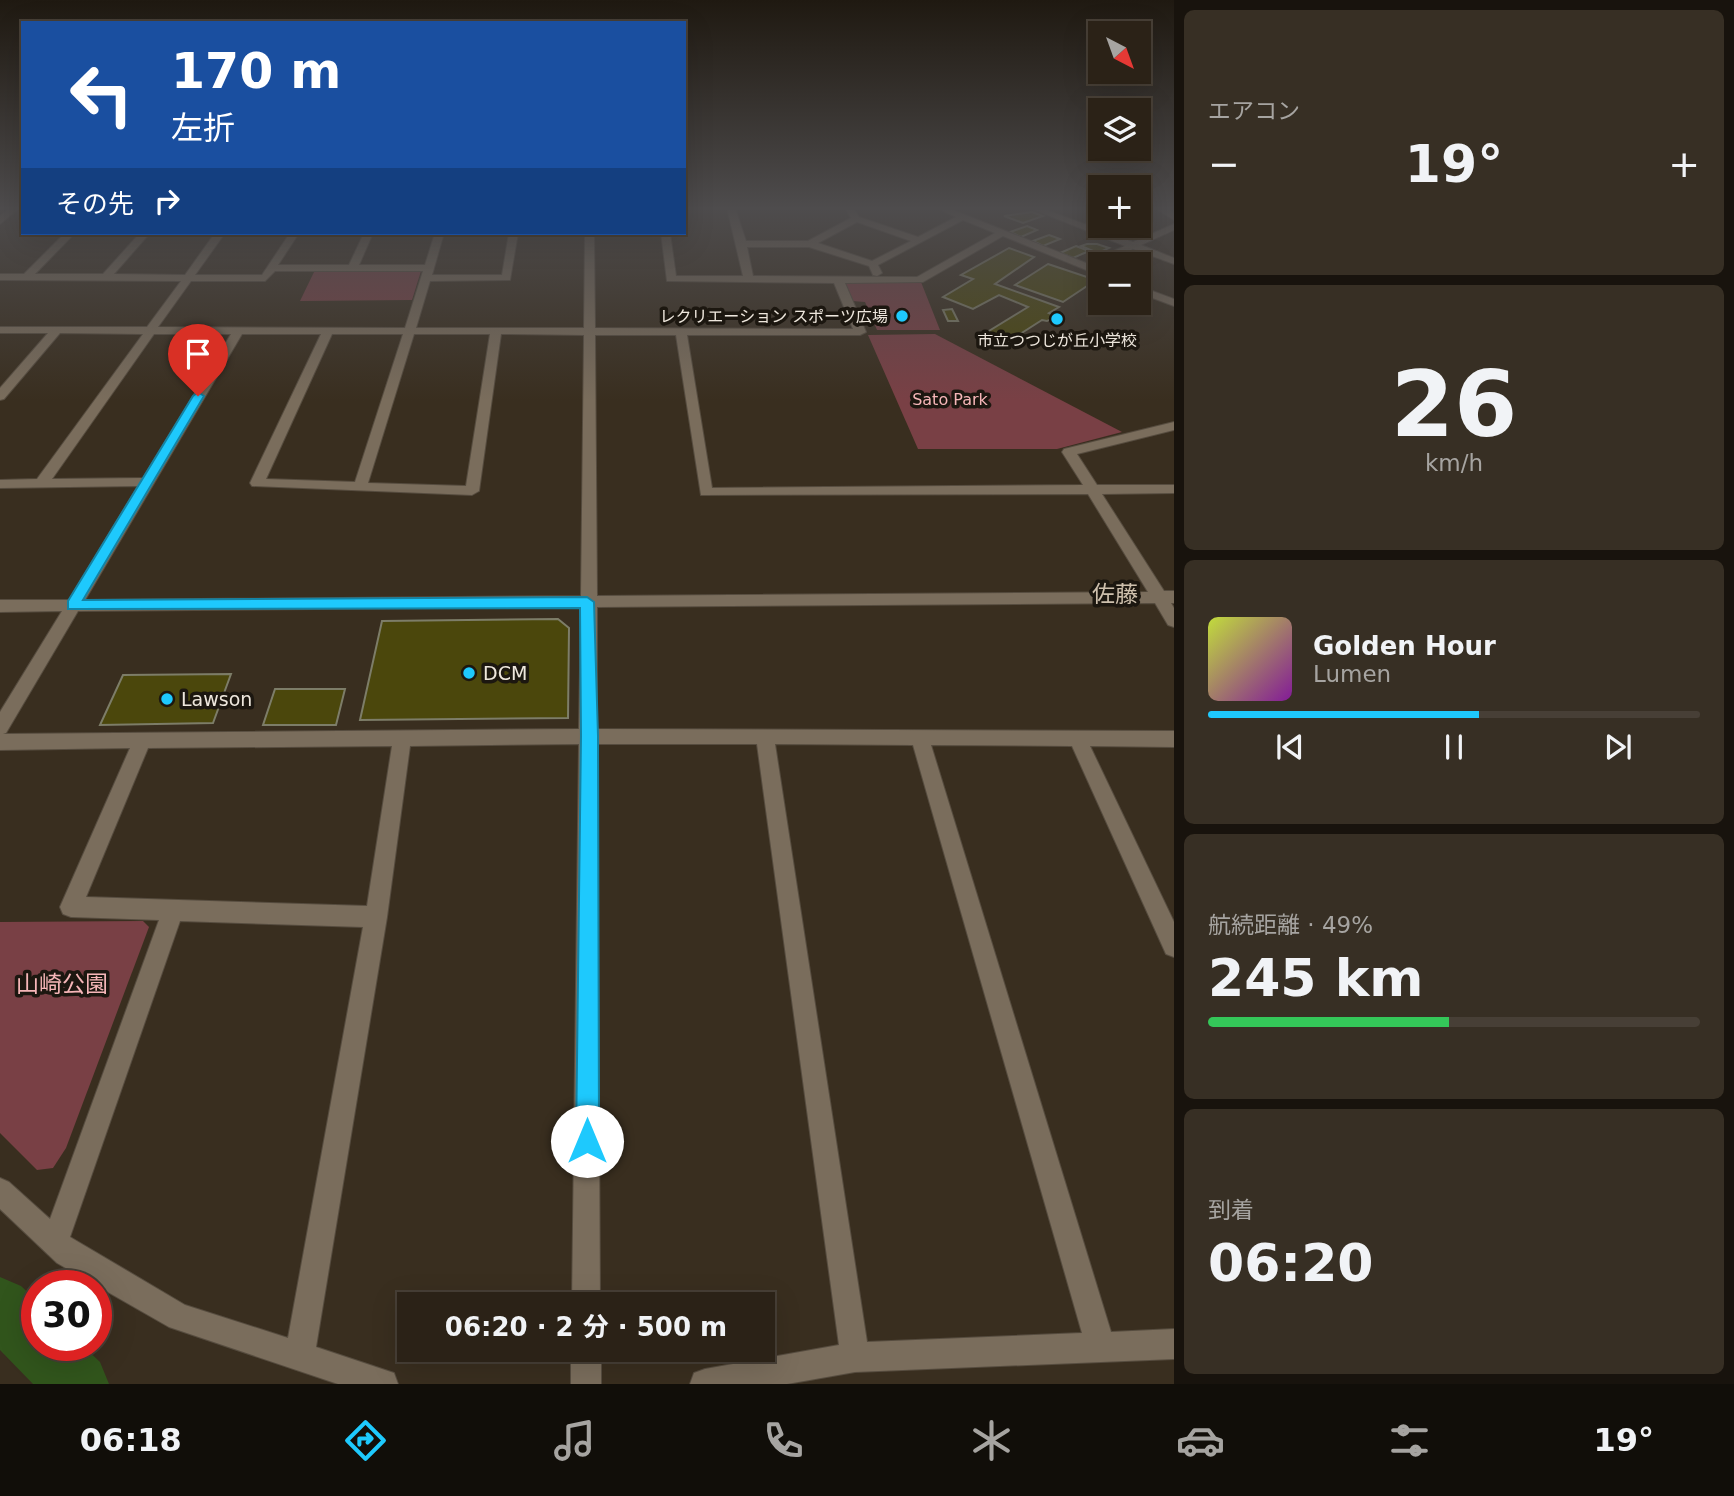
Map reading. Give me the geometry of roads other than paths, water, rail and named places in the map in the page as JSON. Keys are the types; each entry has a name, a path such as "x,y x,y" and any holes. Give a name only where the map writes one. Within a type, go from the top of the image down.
{"street":[{"path":"26,278 31,273"},
{"path":"105,278 110,273"},
{"path":"41,484 191,273"},
{"path":"0,277 265,278 269,273"},
{"path":"421,273 506,278 507,273"},
{"path":"360,487 411,331 426,273"},
{"path":"586,1292 590,736 587,602 589,273"},
{"path":"670,273 671,279 919,279 931,273"},
{"path":"748,273 749,279"},
{"path":"877,273 880,279"},
{"path":"0,330 860,332 838,279"},
{"path":"1151,294 1174,303"},
{"path":"0,396 57,330"},
{"path":"0,728 145,482 238,331"},
{"path":"328,331 257,483 472,491 496,332"},
{"path":"681,332 706,492 1174,489"},
{"path":"1174,426 1069,452 1091,491 1166,597 1174,621"},
{"path":"0,484 145,482"},
{"path":"0,606 1166,597"},
{"path":"0,742 590,736 1174,739"},
{"path":"765,738 855,1357"},
{"path":"299,1358 376,917 402,739"},
{"path":"920,739 1101,1347"},
{"path":"1078,740 1174,946"},
{"path":"142,741 71,907 376,917"},
{"path":"55,1242 173,910"},
{"path":"0,1191 55,1242 121,1286 179,1317 383,1384"},
{"path":"705,1384 855,1357 1174,1343"},
{"path":"586,1362 586,1384"}],"waterway":[{"path":"0,1307 21,1329"},
{"path":"54,1361 78,1384"}],"place":[{"name":"レクリエーション スポーツ広場","path":"902,316"},
{"name":"市立つつじが丘小学校","path":"1057,319"},
{"name":"DCM","path":"469,673"},
{"name":"Lawson","path":"167,699"}],"district":[{"name":"佐藤","path":"1115,594"}],"park label":[{"name":"Sato Park","path":"950,399"},
{"name":"山崎公園","path":"62,984"}]}
